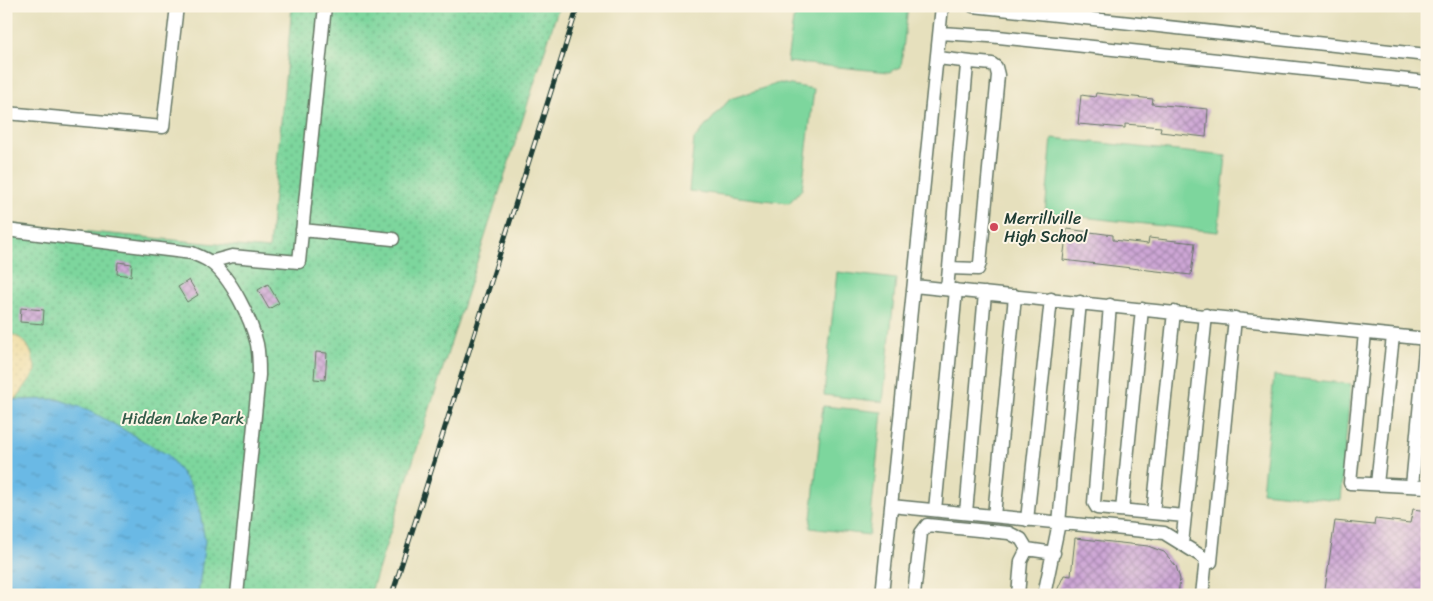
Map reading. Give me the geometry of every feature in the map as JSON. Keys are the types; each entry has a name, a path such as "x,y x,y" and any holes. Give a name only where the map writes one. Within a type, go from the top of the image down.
{"street":[{"path":"6,113 163,127 177,6"},
{"path":"210,262 232,256 298,262 325,6"},
{"path":"882,595 942,6"},
{"path":"973,6 1427,55"},
{"path":"940,33 989,36 1427,82"},
{"path":"938,58 992,64 996,67 998,75 980,263 978,269 949,268"},
{"path":"914,595 923,528 929,510 951,289 949,268 968,65 971,62"},
{"path":"6,230 172,249 192,253 210,262 228,282 243,306 257,344 259,357 259,375 237,595"},
{"path":"302,230 393,239"},
{"path":"914,286 1426,339 1412,486"},
{"path":"966,514 985,293"},
{"path":"994,516 1015,296"},
{"path":"1027,520 1051,300"},
{"path":"1044,595 1060,523 1080,302"},
{"path":"1110,305 1094,503 1097,508 1185,516"},
{"path":"1122,510 1142,309"},
{"path":"1153,513 1174,312"},
{"path":"1182,544 1206,315"},
{"path":"891,506 1164,533 1211,562 1235,318"},
{"path":"1365,333 1350,482 1427,487"},
{"path":"1377,484 1393,336"},
{"path":"923,528 927,525 1009,533 1021,539 1027,549"},
{"path":"1027,549 1054,553"},
{"path":"1018,595 1021,561 1027,549"},
{"path":"1202,595 1206,559"}],"green space":[{"name":"Hidden Lake Park","path":"292,6 559,6 370,595 6,595 6,224 269,249"},
{"path":"803,6 908,6 901,67 889,72 787,62 793,20"},
{"path":"779,83 814,89 802,189 789,203 689,191 694,139 730,99"},
{"path":"1052,138 1226,156 1218,232 1045,213"},
{"path":"837,272 896,279 883,402 824,395"},
{"path":"1274,376 1351,384 1340,500 1262,492"},
{"path":"823,406 882,412 869,535 810,528"}],"sand":[{"path":"6,333 20,338 28,346 36,371 16,399 6,400"}],"water":[{"path":"57,399 89,410 168,455 191,486 199,507 205,541 198,595 6,595 6,400"}],"building":[{"path":"1096,93 1153,99 1152,104 1208,109 1206,137 1160,132 1161,127 1125,124 1125,128 1078,124 1081,95 1095,97"},
{"path":"1067,229 1113,235 1113,240 1148,244 1149,238 1195,243 1191,275 1063,260"},
{"path":"118,262 132,264 131,276 117,274"},
{"path":"189,280 198,295 187,302 178,287"},
{"path":"268,284 279,303 269,309 258,290"},
{"path":"21,308 44,310 43,324 20,322"},
{"path":"316,352 327,353 325,380 314,379"},
{"path":"1413,509 1427,511 1427,595 1324,595 1335,521 1374,525 1375,519 1410,523"},
{"path":"1075,538 1148,546 1164,552 1176,566 1180,579 1178,595 1055,595 1064,575 1071,576"}],"railway":[{"path":"392,595 578,6"}],"place":[{"name":"Merrillville High School","path":"994,227"}]}
